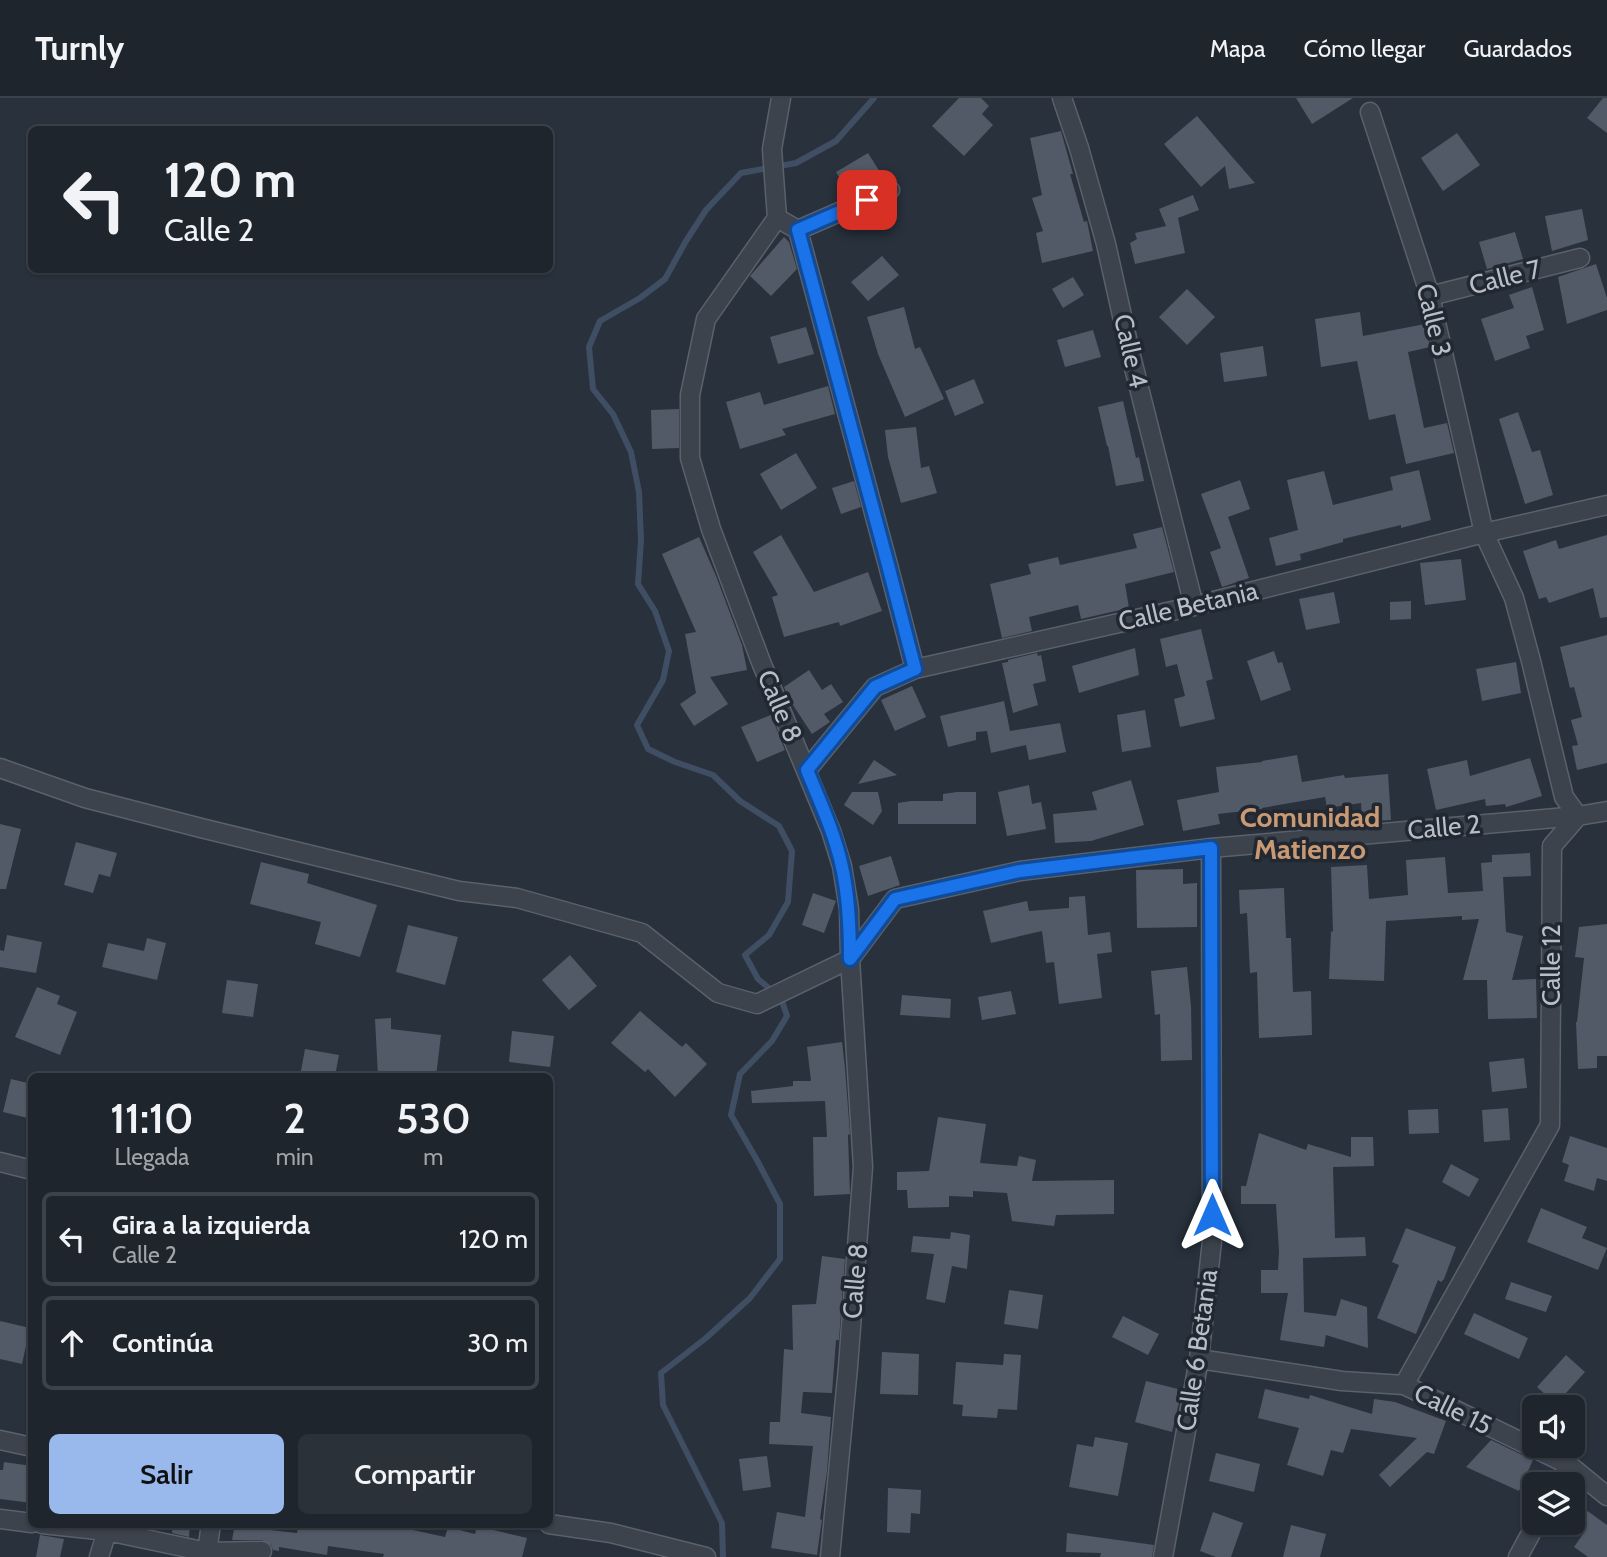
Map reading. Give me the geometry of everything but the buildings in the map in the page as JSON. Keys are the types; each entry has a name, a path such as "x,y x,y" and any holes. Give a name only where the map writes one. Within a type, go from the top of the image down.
{"street":[{"path":"780,98 772,153 777,218 798,230 915,669"},
{"name":"Calle 4","path":"1062,98 1106,244 1194,606"},
{"name":"Calle 3","path":"1370,112 1430,296 1484,533"},
{"path":"798,230 890,190"},
{"name":"Calle 8","path":"777,218 706,319 690,396 690,458 711,529 761,662 831,831 842,866 849,909 863,1167 830,1557"},
{"name":"Calle 7","path":"1430,296 1580,258"},
{"name":"Calle Betania","path":"807,770 875,687 915,669 1194,606 1607,505"},
{"path":"1484,533 1514,598 1564,797 1578,816"},
{"path":"0,768 85,798 188,825 458,891 517,898 642,933 719,993 757,1004 850,959"},
{"name":"Calle 2","path":"850,959 895,899 1020,871 1211,848 1578,816 1607,811"},
{"name":"Calle 12","path":"1404,1385 1550,1125 1552,846 1578,816"},
{"name":"Calle 6 Betania","path":"1163,1557 1199,1359 1212,1241 1211,848"},
{"path":"0,1162 28,1169"},
{"name":"Calle 15","path":"1199,1359 1342,1381 1404,1385 1569,1465 1607,1496"},
{"path":"0,1440 28,1446"},
{"path":"1565,1472 1569,1465"},
{"path":"0,1519 28,1522"},
{"path":"553,1525 611,1533 706,1557"},
{"path":"79,1528 107,1531 207,1552 262,1551"},
{"path":"207,1552 210,1528"},
{"path":"99,1557 107,1531"},
{"path":"1518,1557 1530,1535"}],"waterway":[{"path":"723,1557 722,1523 663,1405 661,1373 706,1338 750,1298 780,1259 780,1204 731,1115 740,1074 772,1041 787,1016 781,998 758,979 745,955 769,935 788,902 792,851 779,826 740,801 713,775 648,749 637,725 663,680 669,651 655,611 638,584 641,540 639,492 631,452 613,414 593,389 589,347 600,321 640,298 665,279 706,210 741,173 796,163 836,141 874,98"}],"district":[{"name":"Comunidad Matienzo","path":"1310,833"}],"route":[{"path":"867,200 798,230 915,669 875,687 807,770 842,866 849,909 850,959 895,899 1020,871 1211,848 1212,1215"}]}
